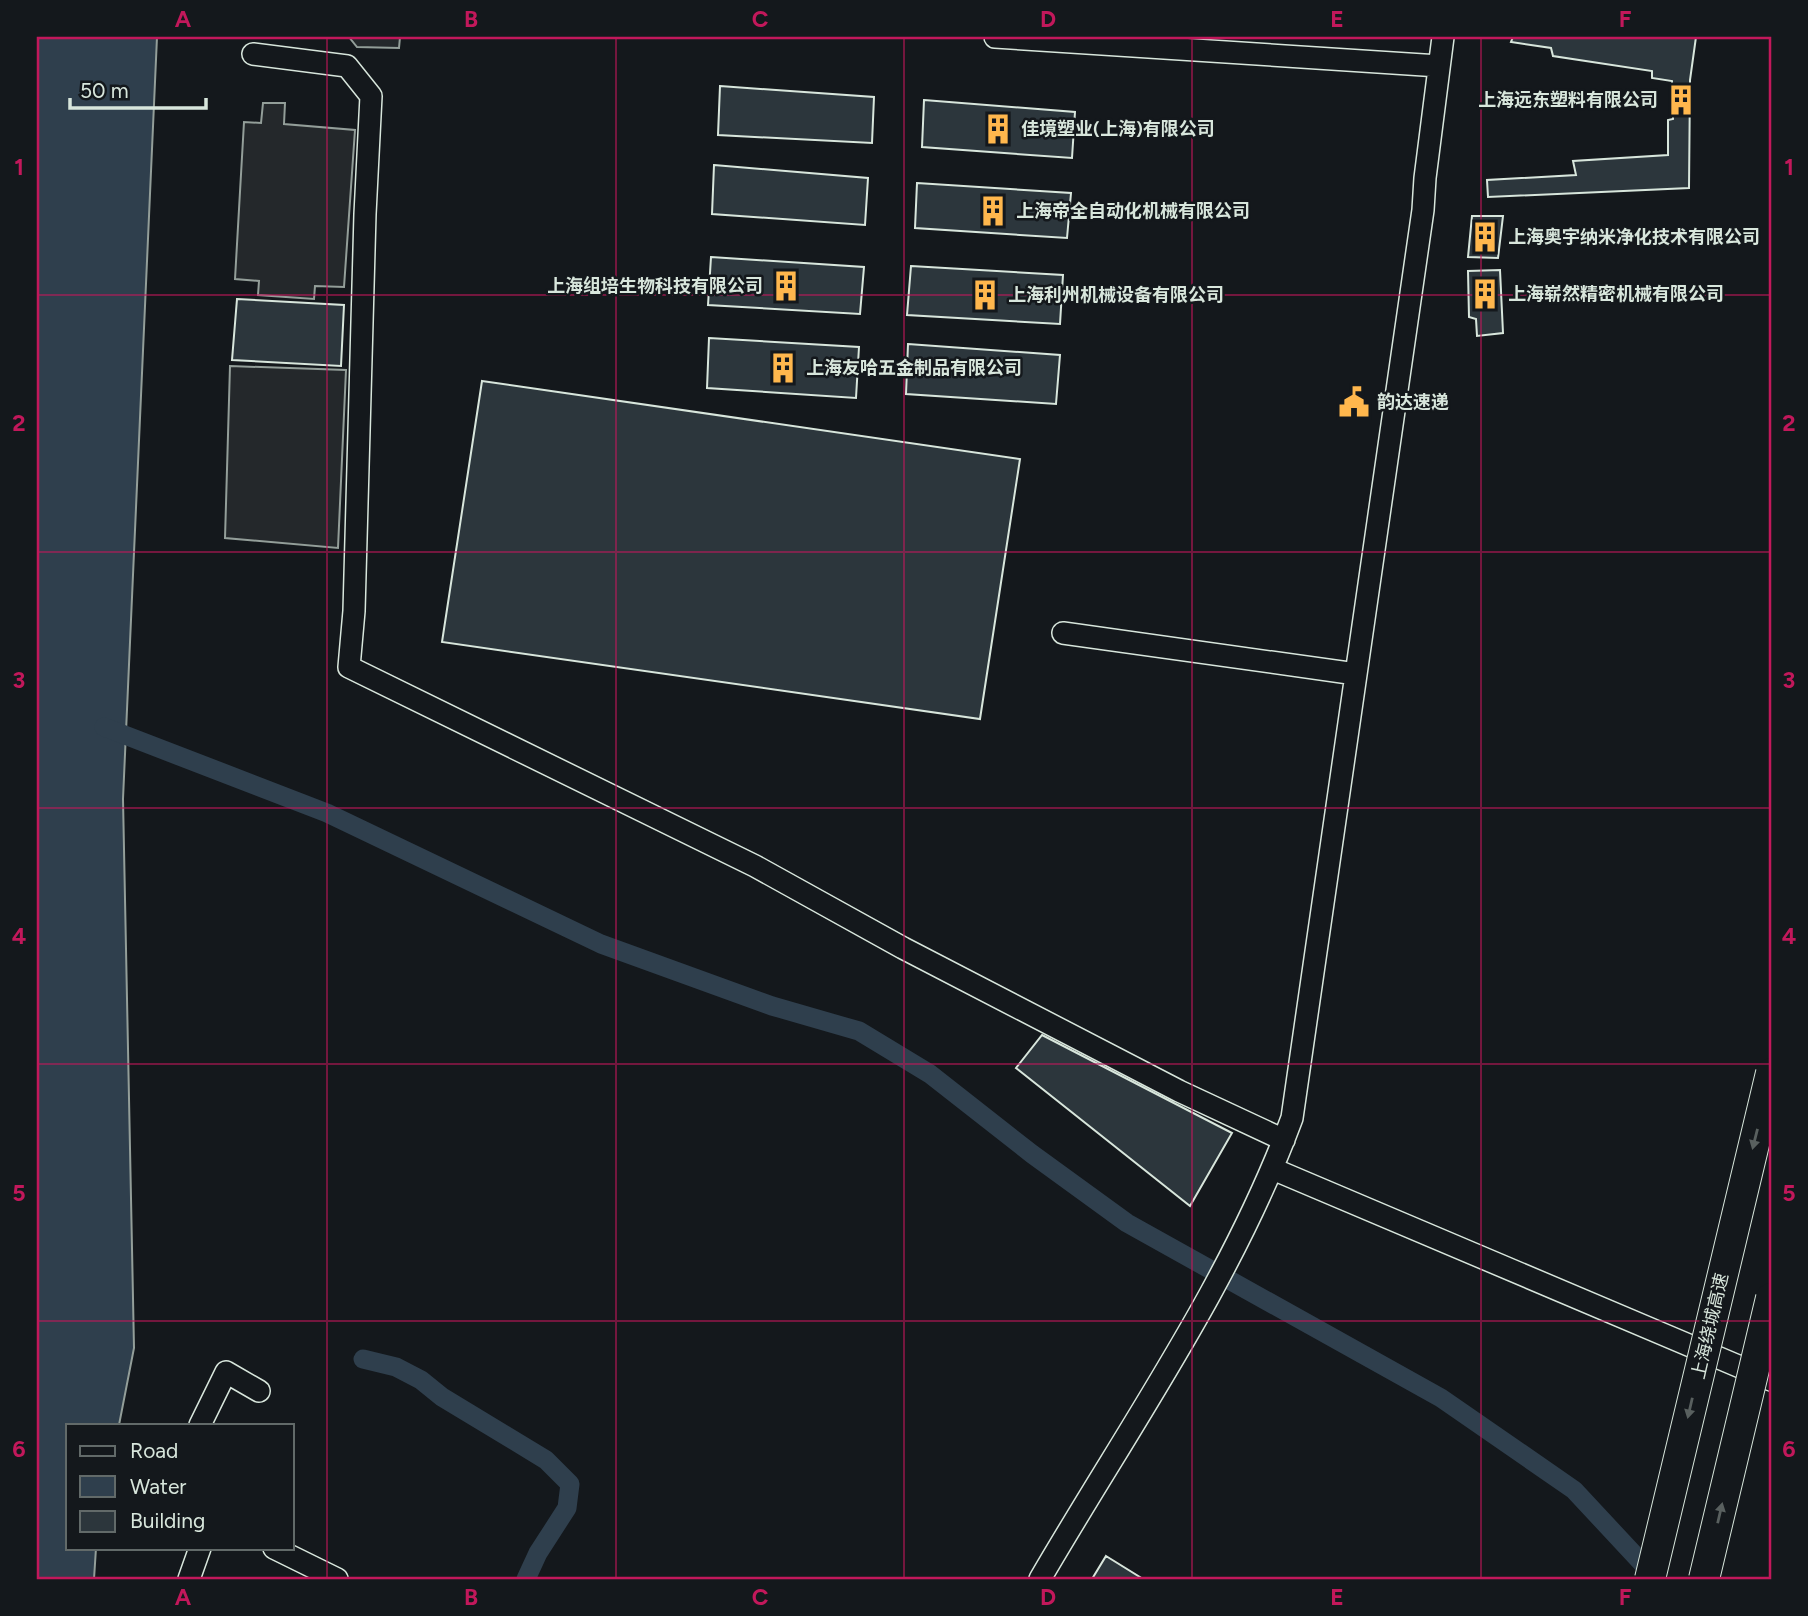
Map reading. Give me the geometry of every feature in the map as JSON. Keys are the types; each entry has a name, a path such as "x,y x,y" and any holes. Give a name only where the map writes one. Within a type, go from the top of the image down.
{"highway":[{"name":"上海绕城高速","path":"1650,1579 1771,1073"},
{"path":"1704,1579 1771,1298"}],"street":[{"path":"995,37 1439,66"},
{"path":"1040,1579 1203,1307 1273,1170 1292,1118 1423,210 1443,37"},
{"path":"253,54 347,66 371,96 365,214 354,611 349,667 755,866 903,947 1179,1091 1284,1140"},
{"path":"1063,634 1356,674"},
{"path":"1273,1170 1771,1380"},
{"path":"200,1424 226,1372 258,1391"},
{"path":"189,1579 199,1550"},
{"path":"278,1550 337,1579"}],"shaded area":[{"path":"349,37 400,37 399,48 357,47"},
{"path":"263,103 285,103 284,124 355,130 344,287 315,286 314,299 258,295 259,281 235,279 244,122 261,123"},
{"path":"230,366 346,370 338,548 225,538"}],"water":[{"path":"37,37 157,37 123,799 134,1348 119,1424 66,1424 66,1550 96,1550 94,1579 37,1579"}],"building":[{"name":"上海远东塑料有限公司","path":"1513,37 1696,37 1690,80 1689,188 1488,197 1487,180 1576,175 1573,161 1668,155 1668,120 1673,119 1672,81 1652,78 1652,71 1553,56 1551,48 1511,42"},
{"path":"720,86 874,97 872,143 718,135"},
{"name":"佳境塑业(上海)有限公司","path":"924,100 1075,112 1072,158 922,147"},
{"path":"714,165 868,178 865,225 712,214"},
{"name":"上海帝全自动化机械有限公司","path":"917,183 1071,193 1067,238 915,228"},
{"name":"上海奥宇纳米净化技术有限公司","path":"1472,216 1503,216 1498,258 1468,257"},
{"name":"上海组培生物科技有限公司","path":"711,257 864,267 860,314 708,305"},
{"name":"上海利州机械设备有限公司","path":"911,266 1063,275 1060,324 907,315"},
{"name":"上海崭然精密机械有限公司","path":"1500,270 1503,333 1477,336 1476,319 1469,317 1468,271"},
{"path":"237,299 344,305 341,366 232,360"},
{"name":"上海友哈五金制品有限公司","path":"709,338 859,347 856,398 707,388"},
{"path":"908,344 1060,355 1056,404 906,394"},
{"path":"482,381 1020,459 980,719 442,642"},
{"path":"1042,1035 1232,1133 1190,1206 1016,1068"},
{"path":"1106,1556 1143,1579 1092,1579"}],"waterway":[{"path":"104,727 327,813 601,944 772,1006 859,1031 930,1074 1032,1154 1127,1223 1441,1398 1574,1490 1656,1578"},
{"path":"363,1359 396,1367 421,1380 442,1397 546,1460 570,1484 567,1508 538,1553 526,1579"}],"place":[{"name":"上海远东塑料有限公司","path":"1681,100"},
{"name":"佳境塑业(上海)有限公司","path":"998,129"},
{"name":"上海帝全自动化机械有限公司","path":"993,211"},
{"name":"上海奥宇纳米净化技术有限公司","path":"1485,237"},
{"name":"上海组培生物科技有限公司","path":"786,286"},
{"name":"上海崭然精密机械有限公司","path":"1485,294"},
{"name":"上海利州机械设备有限公司","path":"985,295"},
{"name":"上海友哈五金制品有限公司","path":"783,368"},
{"name":"韵达速递","path":"1354,402"}]}
